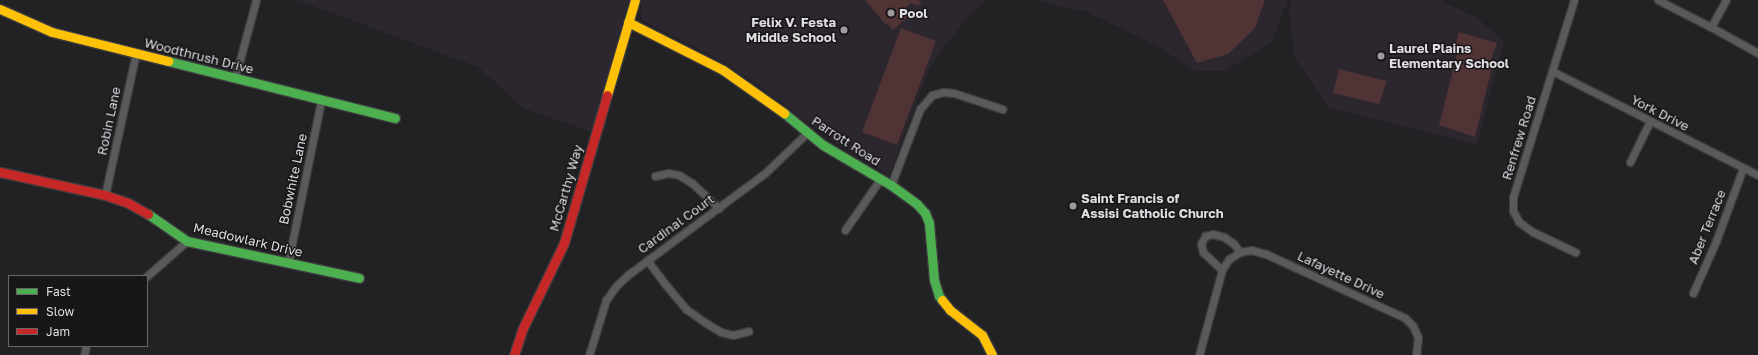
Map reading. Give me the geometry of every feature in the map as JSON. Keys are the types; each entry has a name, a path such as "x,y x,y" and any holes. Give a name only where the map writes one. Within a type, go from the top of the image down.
{"street":[{"path":"234,78 256,0"},
{"path":"628,22 635,0"},
{"name":"Renfrew Road","path":"1574,0 1513,197 1513,210 1519,222 1533,232 1575,252"},
{"path":"1658,0 1712,27 1758,53"},
{"path":"1712,27 1726,0"},
{"name":"Woodthrush Drive","path":"0,9 52,32 321,101 395,118"},
{"name":"Parrott Road","path":"628,22 723,70 771,103 807,133 830,149 881,178 917,204 927,217 931,230 934,280 940,299 950,310 982,335 992,355"},
{"name":"McCarthy Way","path":"514,355 522,330 564,243 628,22"},
{"name":"Robin Lane","path":"105,195 136,53"},
{"name":"York Drive","path":"1552,72 1758,175"},
{"path":"891,185 920,110 932,96 943,92 954,93 1002,109"},
{"name":"Bobwhite Lane","path":"288,263 321,101"},
{"path":"1630,162 1650,121"},
{"name":"Cardinal Court","path":"589,355 606,300 616,286 647,260 765,173 807,133"},
{"name":"Aber Terrace","path":"1693,293 1716,241 1743,168"},
{"name":"Meadowlark Drive","path":"0,172 105,195 128,203 152,216 187,241 359,278"},
{"path":"655,176 668,173 679,175 692,183 719,208"},
{"path":"845,230 881,178"},
{"path":"1199,355 1222,270 1229,259 1240,252 1234,244 1224,237 1213,234 1205,236 1201,244 1202,252 1222,270"},
{"path":"148,275 187,241"},
{"name":"Lafayette Drive","path":"1240,252 1251,250 1266,254 1405,318 1414,326 1418,337 1416,355"},
{"path":"647,260 686,309 706,323 721,332 733,335 749,331"}],"shaded area":[{"path":"297,0 629,0 591,132 523,108 478,67"},
{"path":"642,0 986,0 963,22 930,67 889,175 837,144 757,84 720,60 643,21 640,13"},
{"name":"Pool","path":"865,0 918,0 922,4 916,5 911,3 904,9 909,16 893,30 887,23 886,25"},
{"path":"1038,0 1288,0 1272,42 1225,71 1194,71 1157,46 1085,11 1057,6"},
{"path":"1163,0 1265,0 1255,28 1228,54 1197,63"},
{"path":"1292,0 1440,0 1477,18 1504,41 1477,145 1329,108 1294,57 1289,10"},
{"path":"901,28 936,41 897,145 862,132"},
{"path":"1459,32 1497,43 1490,62 1493,63 1475,137 1439,125 1457,54 1453,52"},
{"path":"1339,69 1387,81 1379,104 1333,93"}],"traffic: fast":[{"path":"168,61 395,118"},
{"path":"784,113 823,145 891,185 917,204 925,213 929,223 934,280 939,296 942,300"},
{"path":"148,214 187,241 359,278"}],"traffic: slow":[{"path":"607,95 635,0"},
{"path":"0,9 52,32 168,61"},
{"path":"628,22 723,70 784,113"},
{"path":"942,300 950,310 982,335 992,355"}],"traffic: jam":[{"path":"514,355 522,330 564,243 607,95"},
{"path":"0,172 105,195 128,203 148,214"}],"place":[{"name":"Pool","path":"891,13"},
{"name":"Felix V. Festa Middle School","path":"844,30"},
{"name":"Laurel Plains Elementary School","path":"1381,56"},
{"name":"Saint Francis of Assisi Catholic Church","path":"1073,206"}]}
